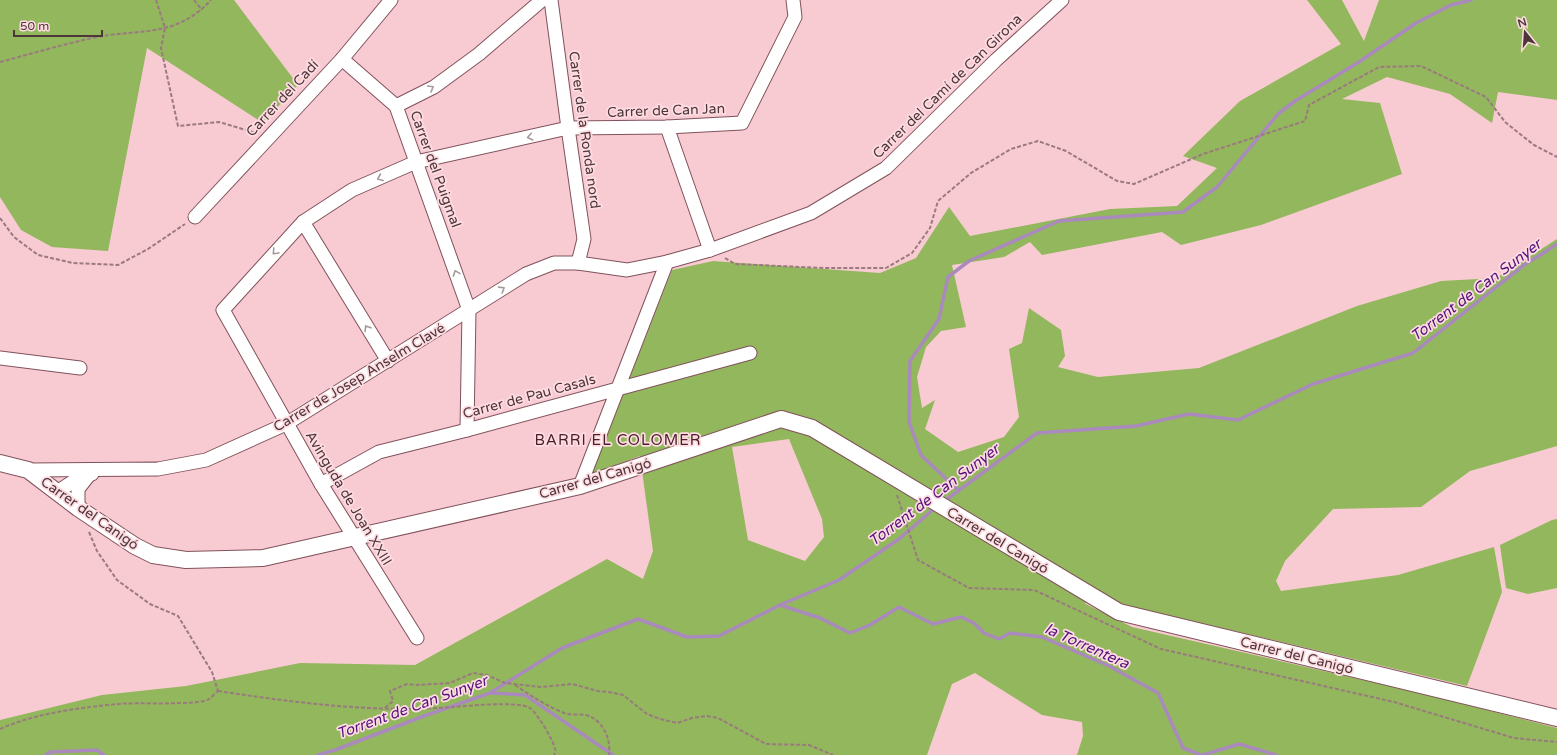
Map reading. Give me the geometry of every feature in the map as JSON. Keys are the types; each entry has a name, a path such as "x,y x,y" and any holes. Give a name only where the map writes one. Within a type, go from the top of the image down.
{"street":[{"name":"Carrer del Cadí","path":"195,217 342,58 391,0"},
{"path":"396,106 434,87 480,54 542,0"},
{"name":"Carrer de la Ronda nord","path":"551,0 584,239 578,263"},
{"name":"Carrer de Can Jan","path":"223,310 303,222 352,190 416,162 568,128 667,127 742,123 795,16 792,0"},
{"name":"Carrer del Camí de Can Girona","path":"578,263 627,270 667,262 710,250 811,213 886,168 996,60 1062,0"},
{"name":"Carrer del Puigmal","path":"342,58 396,106 469,310"},
{"path":"667,127 710,250"},
{"path":"303,222 388,361"},
{"path":"580,486 667,262"},
{"name":"Carrer de Josep Anselm Clavé","path":"0,463 28,470 108,471 158,470 206,460 286,424 526,274 554,263 578,263"},
{"name":"Avinguda de Joan XXIII","path":"223,310 321,484 417,638"},
{"path":"467,430 469,310"},
{"name":"Carrer de Pau Casals","path":"321,484 379,452 467,430 750,353"},
{"path":"0,358 80,368"},
{"name":"Carrer del Canigó","path":"28,470 78,508 135,546 153,555 186,560 263,558 580,486 781,419 812,428 1119,612 1557,718"},
{"path":"54,489 58,477 70,470"},
{"name":"Carrer de Josep Anselm Clavé","path":"54,489 80,477 108,471"},
{"path":"78,508 78,489 90,475"}],"path":[{"path":"156,0 165,28 160,48 178,126 219,122 268,137"},
{"path":"194,0 202,10"},
{"path":"0,62 93,38 165,28 179,24 202,10 211,0"},
{"path":"710,250 735,264 824,268 886,268 912,253 930,228 938,201 971,172 1011,149 1038,140 1066,151 1117,181 1134,184 1203,154 1305,122 1309,106 1379,67 1421,66 1486,98 1505,122 1534,145 1557,157"},
{"path":"0,218 14,237 38,255 73,263 118,265 148,249 195,217"},
{"path":"86,526 97,551 117,580 150,604 178,616 212,672 218,691"},
{"path":"385,708 394,701 390,691 407,684 417,685 450,683 473,673 487,675 505,683 541,687 572,684 598,691 623,695 647,714 677,724 692,718 707,716 718,718 766,744 809,745 833,755"},
{"path":"514,684 542,703 566,714 589,716 604,728 610,747 609,755"},
{"path":"0,729 26,720 88,707 125,703 195,702 208,700 218,691 291,701 366,708 432,708 511,704 530,708 543,724 556,749 554,755"}],"green space":[{"path":"0,0 234,0 298,85 263,123 147,48 108,251 52,247 21,230 0,197"},
{"path":"1307,0 1342,0 1364,41 1379,0 1557,0 1557,100 1498,92 1492,123 1450,94 1387,77 1342,99 1380,103 1402,174 1261,225 1181,245 1162,232 1042,255 1030,242 1004,257 952,265 966,327 941,331 926,347 917,377 922,408 935,400 925,429 958,452 1004,437 1019,417 1009,349 1022,343 1029,308 1061,330 1065,356 1058,367 1098,377 1199,368 1357,306 1441,281 1496,278 1557,239 1557,446 1470,471 1421,507 1333,509 1285,561 1276,581 1281,591 1398,575 1494,547 1502,592 1467,686 1129,606 1084,603 1132,627 1424,694 1557,728 1557,755 1077,755 1083,736 1082,722 1042,715 975,673 952,684 927,755 0,755 0,720 102,695 186,686 300,663 415,665 607,559 643,579 653,551 640,456 592,474 672,270 713,261 880,273 916,258 949,207 970,236 1110,209 1177,206 1217,168 1183,156 1240,101 1341,44","holes":["789,439 822,519 824,537 805,561 748,540 732,447"]},
{"path":"1557,519 1557,588 1528,594 1506,588 1500,545"}],"waterway":[{"path":"958,490 921,455 909,422 910,361 939,319 948,277 969,261 1059,221 1183,212 1217,187 1278,114 1295,101 1359,62 1416,23 1451,5 1471,0"},
{"name":"Torrent de Can Sunyer","path":"943,502 1037,433 1136,426 1189,414 1238,420 1313,384 1413,353 1528,262 1557,244"},
{"name":"Torrent de Can Sunyer","path":"318,755 490,693 562,648 638,619 687,637 719,636 780,605 839,580 899,539 936,507"},
{"name":"la Torrentera","path":"780,605 820,618 850,633 870,625 899,607 933,624 961,617 974,623 984,633 999,639 1010,633 1042,637 1109,666 1158,693 1183,748 1201,755"},
{"path":"491,693 525,695 613,755"},
{"name":"la Torrentera","path":"1203,755 1239,744 1276,755"},
{"name":"Torrent de Can Sunyer","path":"46,755 50,752 97,750 104,755"}],"district":[{"name":"BARRI EL COLOMER","path":"618,440"}]}
